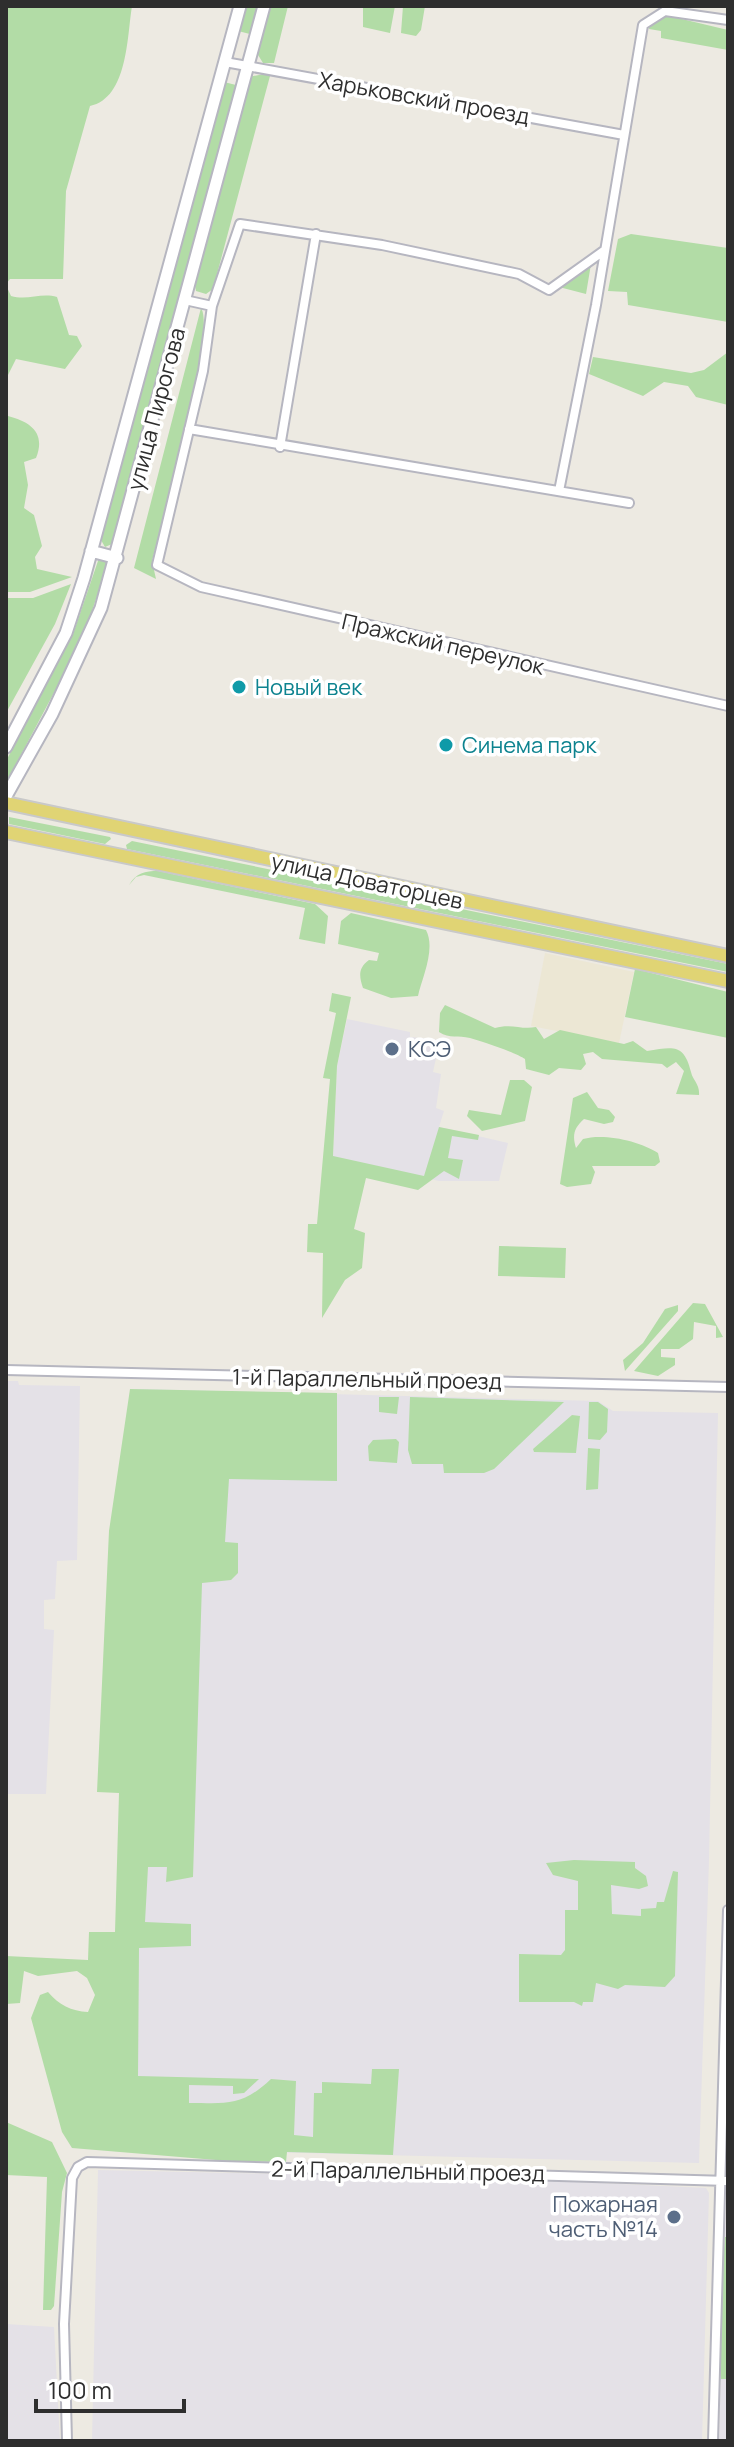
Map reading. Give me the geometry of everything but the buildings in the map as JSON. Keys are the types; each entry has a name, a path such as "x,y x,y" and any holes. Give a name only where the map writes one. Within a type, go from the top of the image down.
{"main road":[{"name":"улица Пирогова","path":"6,747 66,633 240,6"},
{"name":"улица Пирогова","path":"6,796 81,655 117,558 264,6"},
{"path":"91,551 117,558"},
{"name":"улица Доваторцев","path":"6,803 728,956"},
{"name":"улица Доваторцев","path":"6,832 728,981"}],"street":[{"path":"559,491 605,250 643,25 665,11 728,20"},
{"name":"Харьковский проезд","path":"225,62 624,135"},
{"path":"605,250 549,290 519,274 316,234 240,224 212,306 189,429 280,447 629,503"},
{"path":"280,447 316,234"},
{"path":"185,300 212,306"},
{"name":"Пражский переулок","path":"189,429 157,557 161,569 201,587 728,706"},
{"name":"1-й Параллельный проезд","path":"6,1370 728,1387"},
{"path":"713,2441 723,2180 728,1910"},
{"name":"2-й Параллельный проезд","path":"67,2441 64,2324 72,2178 78,2167 87,2162 723,2180"}],"shaded area":[{"path":"545,953 634,972 619,1043 531,1026"},
{"path":"347,1019 410,1032 410,1037 440,1040 433,1072 441,1074 436,1108 444,1111 439,1127 508,1143 499,1181 439,1181 333,1157 337,1066"},
{"path":"6,1381 18,1381 19,1385 80,1386 77,1560 57,1561 55,1599 44,1600 44,1629 54,1630 46,1794 6,1794"},
{"path":"136,1389 598,1401 613,1411 718,1413 699,2163 111,2148"},
{"path":"98,2170 515,2179 706,2188 709,2193 702,2441 92,2441"},
{"path":"728,2193 728,2441 719,2441 726,2196"},
{"path":"6,2324 54,2327 60,2441 6,2441"}],"green space":[{"path":"6,6 132,6 127,49 119,79 103,101 90,106 66,191 63,279 10,279 6,284"},
{"path":"244,6 257,6 250,34 238,31"},
{"path":"267,6 288,6 274,63 263,63 255,50"},
{"path":"363,6 395,6 390,33 363,27"},
{"path":"403,6 425,6 421,30 416,36 401,33"},
{"path":"665,15 728,30 728,50 661,38 661,31 649,29 650,23"},
{"path":"270,76 213,289 206,294 196,291 194,281 248,77"},
{"path":"224,82 236,85 112,544 105,547 101,540"},
{"path":"631,234 728,248 728,322 628,305 627,292 608,291 618,239"},
{"path":"591,264 586,294 559,287"},
{"path":"6,285 11,296 57,297 69,335 77,336 82,346 65,369 16,359 6,379"},
{"path":"201,308 204,324 202,353 152,561 156,579 134,568"},
{"path":"728,352 728,405 696,397 688,386 664,382 643,396 589,374 593,357 691,373 704,370"},
{"path":"6,411 8,416 30,425 38,435 36,458 24,462 28,485 24,508 34,515 42,546 35,557 37,569 72,577 30,592 6,592"},
{"path":"99,558 108,563 83,638 6,783 6,761 73,634"},
{"path":"71,584 55,624 6,713 6,598 33,598"},
{"path":"9,817 111,839 105,844 9,824"},
{"path":"132,841 728,964 728,972 127,849 126,845"},
{"path":"158,871 315,904 328,916 325,944 299,939 305,908 144,875 137,877"},
{"path":"351,913 426,930 430,946 418,996 391,998 363,988 361,969 369,960 377,961 379,953 338,944 341,921"},
{"path":"635,969 728,992 728,1038 625,1017"},
{"path":"332,993 351,997 337,1066 333,1156 424,1176 439,1127 479,1135 478,1140 452,1136 448,1158 463,1160 459,1179 444,1171 418,1190 366,1178 354,1229 365,1233 362,1268 345,1280 322,1318 323,1253 307,1252 308,1224 317,1224 330,1079 323,1078 336,1013 329,1011"},
{"path":"445,1005 495,1028 536,1027 544,1039 560,1030 624,1044 633,1041 647,1051 676,1049 685,1056 699,1095 676,1094 684,1071 676,1062 667,1068 662,1064 602,1059 593,1052 583,1054 586,1064 581,1070 559,1068 549,1075 526,1069 525,1059 515,1054 470,1038 439,1032 440,1013"},
{"path":"510,1080 524,1080 532,1087 525,1121 482,1131 467,1116 469,1110 501,1115"},
{"path":"587,1092 598,1108 609,1110 615,1117 613,1122 604,1124 584,1119 575,1132 576,1148 583,1139 592,1137 622,1139 658,1153 660,1162 655,1166 592,1166 595,1172 591,1184 567,1187 560,1184 573,1098"},
{"path":"499,1246 566,1248 565,1278 498,1276"},
{"path":"693,1303 705,1304 723,1337 716,1338 716,1326 694,1322 693,1339 679,1349 661,1349 661,1357 675,1358 675,1365 658,1376 634,1371"},
{"path":"678,1305 678,1311 625,1371 623,1360 643,1343 665,1309"},
{"path":"130,1389 337,1393 337,1481 229,1479 225,1542 238,1543 238,1573 231,1580 202,1583 193,1877 166,1882 167,1867 148,1867 145,1922 191,1924 191,1946 139,1948 138,2076 259,2079 244,2093 233,2094 233,2086 189,2085 189,2103 233,2102 251,2095 271,2079 296,2081 294,2135 313,2137 314,2093 322,2093 322,2082 371,2084 372,2069 399,2069 393,2155 287,2152 286,2162 228,2161 72,2148 62,2132 31,2018 40,1995 48,1992 66,2006 88,2012 95,1995 87,1978 77,1971 38,1976 24,1971 20,2003 6,2004 6,1956 88,1960 89,1932 115,1932 119,1793 97,1792 109,1531"},
{"path":"379,1397 399,1397 397,1414 379,1412"},
{"path":"410,1397 564,1402 494,1469 484,1473 444,1473 443,1464 412,1464 408,1450"},
{"path":"589,1402 598,1402 608,1409 607,1432 600,1440 588,1439"},
{"path":"572,1415 580,1416 576,1453 534,1452 533,1449"},
{"path":"396,1439 399,1442 397,1463 369,1461 368,1446 373,1440"},
{"path":"588,1448 600,1449 598,1489 586,1490"},
{"path":"574,1860 635,1862 635,1868 646,1876 648,1886 639,1889 611,1885 612,1914 641,1916 641,1909 656,1908 657,1902 664,1902 673,1871 678,1872 675,1976 665,1987 625,1985 618,1989 596,1983 593,2002 583,2002 582,2006 574,2002 519,2002 519,1954 561,1955 565,1950 565,1910 578,1910 578,1881 553,1875 546,1863"},
{"path":"6,2122 52,2142 67,2173 62,2192 54,2306 51,2310 43,2310 47,2177 6,2175"},
{"path":"725,2237 728,2237 728,2379 721,2379 720,2301"}],"place":[{"name":"Новый век","path":"239,687"},
{"name":"Синема парк","path":"446,745"},
{"name":"КСЭ","path":"392,1049"},
{"name":"Пожарная часть №14","path":"674,2217"}]}
